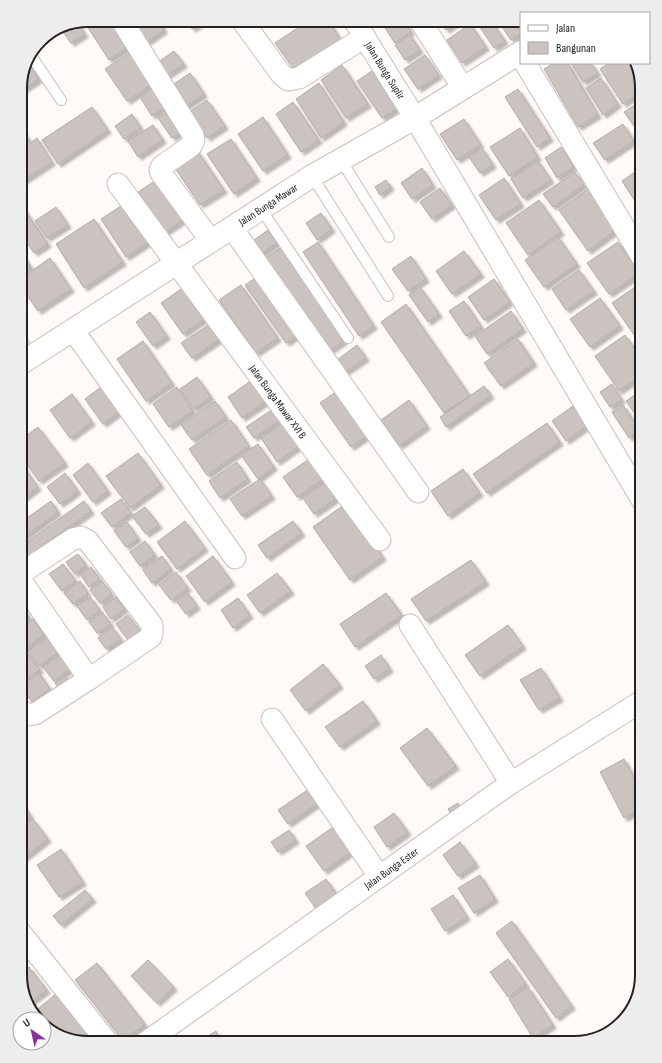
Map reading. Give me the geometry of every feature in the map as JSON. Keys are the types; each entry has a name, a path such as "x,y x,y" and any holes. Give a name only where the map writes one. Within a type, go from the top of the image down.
{"street":[{"path":"126,27 193,135 194,140 191,146 162,166 160,170 210,241"},
{"path":"247,27 281,74 288,80 299,78 360,29"},
{"path":"424,27 463,88"},
{"name":"Jalan Bunga Suplir","path":"360,29 415,118 635,488"},
{"name":"Jalan Bunga Mawar","path":"27,360 312,176 520,57"},
{"path":"526,64 635,245"},
{"name":"Jalan Bunga Mawar XVI B","path":"118,184 380,540"},
{"path":"232,228 418,492"},
{"path":"73,330 235,558"},
{"path":"27,569 73,539 81,537 88,541 152,625 151,637 35,714 27,714"},
{"path":"27,589 89,679"},
{"path":"410,624 511,783"},
{"name":"Jalan Bunga Ester","path":"155,1036 511,783 635,705"},
{"path":"272,718 379,876"},
{"path":"27,941 102,1036"}],"lane":[{"path":"34,60 61,100"},
{"path":"341,160 389,237"},
{"path":"312,176 388,296"},
{"path":"262,209 348,338"}],"building":[{"path":"88,27 120,27 132,44 109,60"},
{"path":"137,27 162,27 164,30 147,42"},
{"path":"299,27 333,27 341,40 295,71 275,43"},
{"path":"408,27 411,32 395,43 385,28"},
{"path":"466,27 472,27 486,47 462,63 447,40"},
{"path":"480,27 495,27 505,41 494,48"},
{"path":"502,27 520,27 520,34 511,40"},
{"path":"81,28 85,34 71,43 64,33"},
{"path":"410,35 420,50 405,60 395,45"},
{"path":"135,49 157,81 127,101 105,69"},
{"path":"174,51 184,64 166,76 157,63"},
{"path":"425,55 439,75 418,89 404,69"},
{"path":"552,64 569,64 598,115 578,127 544,69"},
{"path":"572,64 592,64 598,73 583,82"},
{"path":"608,64 630,64 634,76 635,96 623,104 600,69"},
{"path":"342,65 368,104 346,118 321,80"},
{"path":"31,67 39,79 27,87"},
{"path":"378,67 403,104 382,118 357,81"},
{"path":"190,73 204,94 185,107 171,86"},
{"path":"601,78 618,104 603,115 586,88"},
{"path":"319,83 344,122 321,138 296,99"},
{"path":"158,85 171,103 152,116 140,97"},
{"path":"518,89 550,138 537,147 505,97"},
{"path":"207,100 225,126 207,138 189,112"},
{"path":"293,102 319,140 301,152 276,114"},
{"path":"635,105 635,127 624,112"},
{"path":"92,107 108,130 58,164 42,140"},
{"path":"173,107 187,128 172,138 158,118"},
{"path":"132,114 141,128 124,139 115,126"},
{"path":"263,117 288,155 263,171 238,134"},
{"path":"464,119 481,145 457,160 440,134"},
{"path":"623,124 634,141 605,160 593,143"},
{"path":"153,125 163,140 138,157 128,141"},
{"path":"520,128 538,157 509,176 490,147"},
{"path":"37,138 52,162 27,178 27,145"},
{"path":"231,139 257,178 234,194 207,154"},
{"path":"561,147 574,167 557,178 545,158"},
{"path":"482,148 493,165 480,173 469,157"},
{"path":"196,149 224,190 200,205 173,165"},
{"path":"538,161 551,180 523,198 511,179"},
{"path":"422,168 433,185 412,199 401,183"},
{"path":"575,172 584,185 553,207 543,194"},
{"path":"635,172 635,201 622,181"},
{"path":"504,178 521,204 496,220 479,195"},
{"path":"156,180 183,220 164,233 137,193"},
{"path":"386,180 391,187 380,195 375,187"},
{"path":"591,187 619,228 588,251 559,210"},
{"path":"440,188 452,205 432,219 420,202"},
{"path":"539,200 561,232 528,255 506,223"},
{"path":"127,202 152,240 126,257 101,219"},
{"path":"56,207 68,225 47,238 35,221"},
{"path":"27,213 48,244 34,253 27,242"},
{"path":"321,213 332,229 317,240 306,223"},
{"path":"94,219 123,262 84,288 56,244"},
{"path":"268,230 277,243 259,255 250,243"},
{"path":"558,237 577,264 544,287 525,260"},
{"path":"318,242 374,326 359,336 303,252"},
{"path":"618,242 635,266 635,276 609,294 587,263"},
{"path":"282,247 344,341 326,353 263,259"},
{"path":"464,251 481,274 452,294 436,271"},
{"path":"411,256 426,279 408,291 392,269"},
{"path":"50,258 71,289 38,311 27,295 27,274"},
{"path":"27,261 31,267 27,270"},
{"path":"579,270 594,291 566,310 552,289"},
{"path":"263,273 303,331 286,343 245,285"},
{"path":"494,279 510,302 484,320 468,297"},
{"path":"187,285 209,316 183,334 161,303"},
{"path":"241,285 278,338 256,353 219,300"},
{"path":"420,287 439,314 428,322 409,295"},
{"path":"635,287 635,336 612,303"},
{"path":"600,298 620,326 590,347 570,319"},
{"path":"464,301 481,326 466,336 449,311"},
{"path":"406,304 470,396 444,413 381,322"},
{"path":"511,311 523,329 487,354 475,336"},
{"path":"150,312 167,336 153,346 136,322"},
{"path":"210,324 220,339 192,358 181,343"},
{"path":"625,335 635,349 635,380 619,391 595,356"},
{"path":"518,339 534,363 501,386 484,363"},
{"path":"143,341 172,383 146,401 117,359"},
{"path":"357,345 366,358 345,372 337,360"},
{"path":"197,377 211,397 194,409 180,389"},
{"path":"252,380 267,401 242,418 228,397"},
{"path":"612,384 622,400 610,407 600,392"},
{"path":"484,386 491,395 446,427 440,417"},
{"path":"101,387 119,412 103,424 85,399"},
{"path":"177,387 193,411 169,427 153,404"},
{"path":"343,387 374,431 351,447 320,403"},
{"path":"72,394 92,422 70,438 50,410"},
{"path":"635,395 635,414 626,401"},
{"path":"409,400 427,426 399,446 381,420"},
{"path":"215,401 226,417 192,440 181,425"},
{"path":"623,405 635,423 635,434 629,438 612,412"},
{"path":"573,406 587,426 566,441 552,421"},
{"path":"273,409 280,420 254,438 246,427"},
{"path":"231,420 249,446 207,475 189,449"},
{"path":"286,421 302,444 277,462 261,438"},
{"path":"547,423 560,442 487,493 473,474"},
{"path":"38,427 65,463 39,481 27,465 27,435"},
{"path":"258,444 274,467 258,479 241,455"},
{"path":"138,453 161,485 130,508 106,476"},
{"path":"312,457 326,477 297,497 283,477"},
{"path":"237,462 248,479 220,498 209,481"},
{"path":"88,463 108,491 93,502 73,475"},
{"path":"463,469 480,493 448,516 431,491"},
{"path":"27,472 38,487 27,496"},
{"path":"65,473 78,491 60,504 47,487"},
{"path":"260,479 272,496 242,516 230,499"},
{"path":"330,479 341,495 314,514 303,498"},
{"path":"121,499 131,513 112,527 101,513"},
{"path":"51,501 58,512 27,535 27,518"},
{"path":"84,501 91,511 27,557 27,542"},
{"path":"345,504 383,557 350,580 313,527"},
{"path":"145,507 159,525 146,534 132,516"},
{"path":"185,521 205,548 177,569 157,542"},
{"path":"293,521 302,533 267,558 258,545"},
{"path":"127,522 138,538 126,547 114,531"},
{"path":"145,541 155,555 140,566 130,552"},
{"path":"78,554 86,565 75,574 66,562"},
{"path":"162,556 171,569 152,583 143,570"},
{"path":"213,556 232,582 205,602 186,576"},
{"path":"471,560 486,582 426,621 411,599"},
{"path":"63,564 76,581 62,591 49,574"},
{"path":"91,567 100,579 89,587 81,575"},
{"path":"176,572 188,588 171,600 159,585"},
{"path":"277,573 291,591 260,613 247,595"},
{"path":"80,581 88,593 73,604 64,593"},
{"path":"102,581 112,594 100,603 90,590"},
{"path":"188,593 197,606 186,614 177,602"},
{"path":"386,593 402,615 355,647 340,624"},
{"path":"90,597 100,610 87,620 77,606"},
{"path":"116,597 125,609 111,619 103,607"},
{"path":"238,598 250,615 233,628 221,610"},
{"path":"102,612 111,624 97,633 89,622"},
{"path":"128,615 140,631 128,640 116,624"},
{"path":"33,619 44,635 27,647 27,624"},
{"path":"508,625 523,646 480,676 465,655"},
{"path":"112,627 121,639 106,649 98,638"},
{"path":"49,636 60,651 39,666 28,651"},
{"path":"27,652 40,670 27,679"},
{"path":"64,652 75,666 54,681 43,667"},
{"path":"381,655 390,669 374,679 365,666"},
{"path":"323,664 340,685 306,711 290,690"},
{"path":"541,668 560,698 539,710 520,680"},
{"path":"39,673 50,689 32,702 27,695 27,681"},
{"path":"65,676 69,682 60,690 55,683"},
{"path":"363,701 377,721 340,747 325,727"},
{"path":"427,728 456,766 428,786 400,748"},
{"path":"624,759 635,779 635,812 624,818 600,772"},
{"path":"309,789 318,803 288,824 278,810"},
{"path":"458,803 462,809 452,816 448,809"},
{"path":"27,811 31,816 27,819"},
{"path":"394,813 408,832 387,847 374,827"},
{"path":"33,819 48,839 27,856 27,824"},
{"path":"336,825 354,850 324,871 306,846"},
{"path":"289,830 296,840 278,852 271,842"},
{"path":"460,842 476,864 458,876 443,855"},
{"path":"61,849 83,882 59,897 37,865"},
{"path":"480,875 495,899 474,913 458,888"},
{"path":"326,879 338,896 317,910 305,893"},
{"path":"85,890 93,899 61,925 53,916"},
{"path":"453,895 467,917 445,931 431,909"},
{"path":"512,921 572,1006 556,1018 496,933"},
{"path":"508,959 526,984 508,997 490,972"},
{"path":"148,960 174,987 157,1003 131,976"},
{"path":"97,963 145,1024 129,1036 119,1036 75,980"},
{"path":"29,967 47,990 33,1001 28,987 27,968"},
{"path":"528,987 553,1025 536,1036 532,1036 509,999"},
{"path":"57,993 91,1036 76,1035 61,1030 52,1024 52,1011 39,1011 37,1009"},
{"path":"216,1031 219,1036 208,1036"}]}
